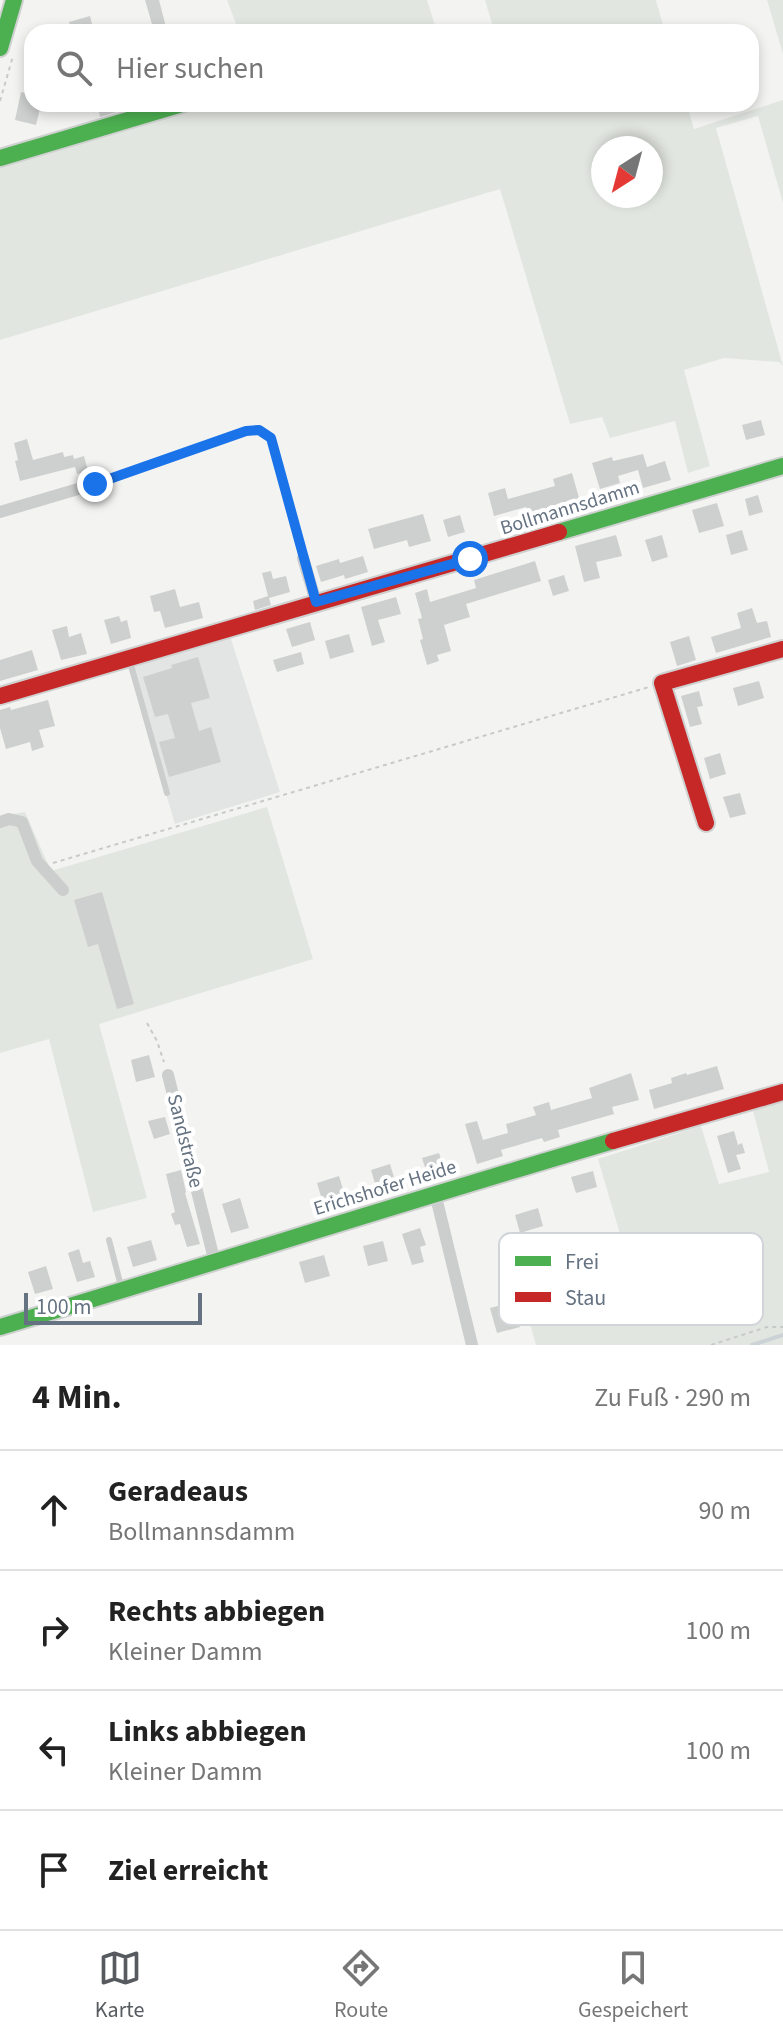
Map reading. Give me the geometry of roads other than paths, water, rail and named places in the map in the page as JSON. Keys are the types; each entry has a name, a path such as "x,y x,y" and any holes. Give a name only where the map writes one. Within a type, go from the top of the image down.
{"street":[{"path":"0,48 14,0"},
{"path":"0,158 155,112"},
{"name":"Bollmannsdamm","path":"0,696 783,466"},
{"path":"0,512 95,484"},
{"path":"303,558 316,602"},
{"path":"706,823 662,683 783,649"},
{"path":"0,822 9,819 22,822 37,861 63,890"},
{"name":"Sandstraße","path":"168,1075 215,1263"},
{"name":"Erichshofer Heide","path":"0,1327 435,1193 783,1092"},
{"path":"435,1193 472,1345"}],"lane":[{"path":"129,658 167,793"},
{"path":"109,1240 122,1290"}],"waterway":[{"path":"752,1345 783,1335"}]}
